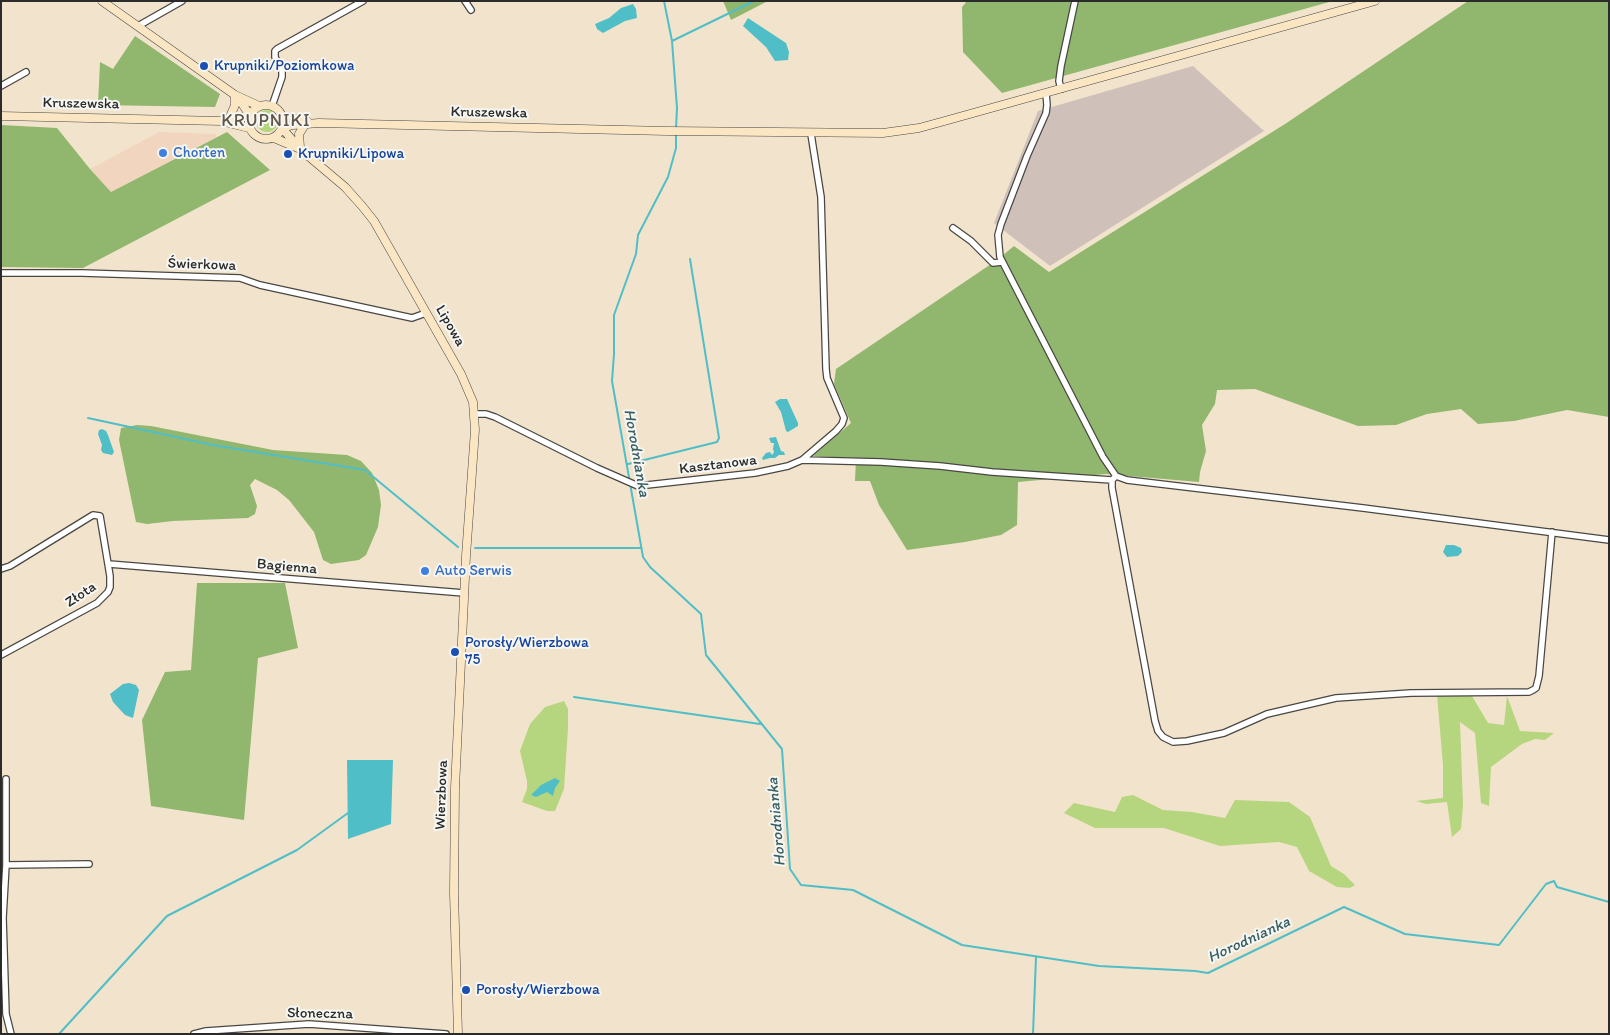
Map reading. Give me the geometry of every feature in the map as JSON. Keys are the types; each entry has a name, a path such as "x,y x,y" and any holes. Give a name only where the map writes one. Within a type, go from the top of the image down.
{"street":[{"path":"102,1 236,96 259,106 272,106 279,111 283,120 282,128 274,138"},
{"path":"138,26 182,1"},
{"path":"272,106 282,77 282,71 275,57 275,51 363,1"},
{"path":"465,1 471,10"},
{"path":"1061,89 1061,66 1076,1"},
{"name":"Kruszewska","path":"282,128 308,123 883,134 919,128 1375,1"},
{"path":"1,86 26,72"},
{"path":"1046,93 1048,105 1046,113 1027,156 998,235 1002,262 1114,478 1118,524 1155,721 1162,737 1173,742 1216,736 1267,714 1348,696 1411,693 1529,692 1533,690 1536,688 1539,676 1552,532"},
{"path":"236,96 250,116"},
{"path":"229,119 235,105 236,96"},
{"path":"249,128 250,116 259,106"},
{"name":"Kruszewska","path":"1,116 221,121 249,128 258,137 267,140 274,138"},
{"name":"Kruszewska","path":"221,121 250,116"},
{"name":"Kruszewska","path":"282,116 308,123"},
{"path":"300,149 299,134 308,123"},
{"name":"Lipowa","path":"282,128 300,149 345,187 362,206 383,236 464,381 473,402 475,414 466,556"},
{"path":"802,460 836,431 844,418 826,369 821,197 810,134"},
{"name":"Lipowa","path":"274,138 300,149"},
{"path":"953,228 971,241 993,263 1002,262"},
{"name":"Świerkowa","path":"1,273 240,278 260,285 412,318 426,313"},
{"name":"Kasztanowa","path":"475,414 486,414 495,417 635,485 754,474 788,466 802,460"},
{"path":"802,460 881,462 992,472 1114,478 1609,540"},
{"name":"Złota","path":"1,569 10,566 94,514 100,516 109,564 110,587 104,597 85,610 1,655"},
{"name":"Wierzbowa","path":"458,1034 454,884 455,788 466,556"},
{"name":"Bagienna","path":"109,564 464,593"},
{"path":"6,779 6,865 2,918 6,1014 11,1034"},
{"path":"6,865 89,864"},
{"name":"Słoneczna","path":"194,1034 206,1031 309,1024 446,1034"}],"shaded area":[{"path":"1193,66 1264,131 1050,266 994,223 1038,111"},
{"path":"159,132 216,134 216,137 111,192 90,169"}],"green space":[{"path":"723,1 768,1 731,20"},
{"path":"967,1 1333,1 1002,93 963,52 962,7"},
{"path":"1468,1 1609,1 1609,417 1567,410 1514,421 1478,424 1461,409 1427,414 1396,425 1358,426 1255,389 1217,390 1215,404 1202,425 1206,451 1199,482 1106,474 1018,482 1017,525 1001,535 907,550 879,505 870,481 855,481 856,458 813,456 851,423 834,384 836,369 997,260 1014,246 1049,272 1285,124"},
{"path":"135,36 220,94 215,107 98,105 100,62 113,69"},
{"path":"267,110 275,113 278,121 275,129 267,132 259,129 256,121 259,113"},
{"path":"1,125 57,128 111,192 227,132 270,170 83,268 1,267"},
{"path":"137,425 151,426 273,450 347,455 361,461 372,473 379,490 381,505 378,527 366,555 359,560 331,564 323,560 314,532 289,500 277,490 255,479 250,485 257,506 255,514 248,518 147,524 136,522 119,440 121,428"},
{"path":"197,583 285,583 298,648 258,658 244,820 151,806 142,720 165,672 191,670"},
{"path":"1437,695 1472,696 1488,723 1504,725 1507,696 1520,731 1554,733 1545,740 1535,739 1522,744 1491,767 1489,806 1481,803 1475,733 1460,722 1463,805 1461,829 1452,837 1447,802 1426,804 1416,801 1443,798 1443,765"},
{"path":"564,701 568,709 568,728 564,789 555,811 547,811 522,802 527,789 527,781 520,751 530,724 545,707"},
{"path":"1133,795 1163,810 1192,812 1225,818 1235,800 1289,802 1310,817 1331,866 1344,874 1355,885 1350,888 1337,887 1309,871 1297,847 1279,842 1220,846 1164,828 1095,828 1064,813 1074,803 1115,812 1122,797"}],"water":[{"path":"633,4 636,9 637,18 625,21 603,33 597,29 595,24 609,18 621,8"},
{"path":"748,18 786,43 789,52 788,60 775,61 766,47 743,26"},
{"path":"780,399 787,399 798,423 798,426 788,432 786,431 781,412 775,402"},
{"path":"102,429 108,435 114,452 112,455 103,453 101,450 102,445 98,434 99,430"},
{"path":"776,437 781,451 785,455 763,460 762,458 766,453 770,452 772,455 774,452 774,443 771,443 769,438"},
{"path":"1446,545 1454,545 1461,548 1462,552 1458,556 1447,557 1443,552"},
{"path":"123,684 136,685 139,690 133,718 125,715 113,702 110,694"},
{"path":"347,760 393,760 391,824 348,839"},
{"path":"555,778 560,781 555,788 553,796 547,792 536,797 531,795 541,785"}],"waterway":[{"name":"Horodnianka","path":"664,1 672,41 677,108 676,128"},
{"path":"672,41 754,1"},
{"name":"Horodnianka","path":"676,133 676,148 668,177 638,235 636,254 614,315 612,381 643,557 650,567 701,614 706,655 782,749 790,869 801,885 853,890 962,945 1099,966 1208,973 1344,907 1405,934 1499,945 1546,884 1554,881 1557,887 1609,902"},
{"path":"628,464 717,442 719,438 690,259"},
{"path":"88,418 213,445 365,470 458,547"},
{"path":"475,548 640,548"},
{"path":"574,697 760,724"},
{"path":"59,1034 167,916 297,850 348,813"},
{"path":"1033,1034 1036,957"}],"place":[{"name":"Krupniki/Poziomkowa","path":"204,66"},
{"name":"Chorten","path":"163,153"},
{"name":"Krupniki/Lipowa","path":"288,154"},
{"name":"Auto Serwis","path":"425,571"},
{"name":"Porosły/Wierzbowa 75","path":"455,652"},
{"name":"Porosły/Wierzbowa","path":"466,990"}],"district":[{"name":"KRUPNIKI","path":"266,121"}]}
